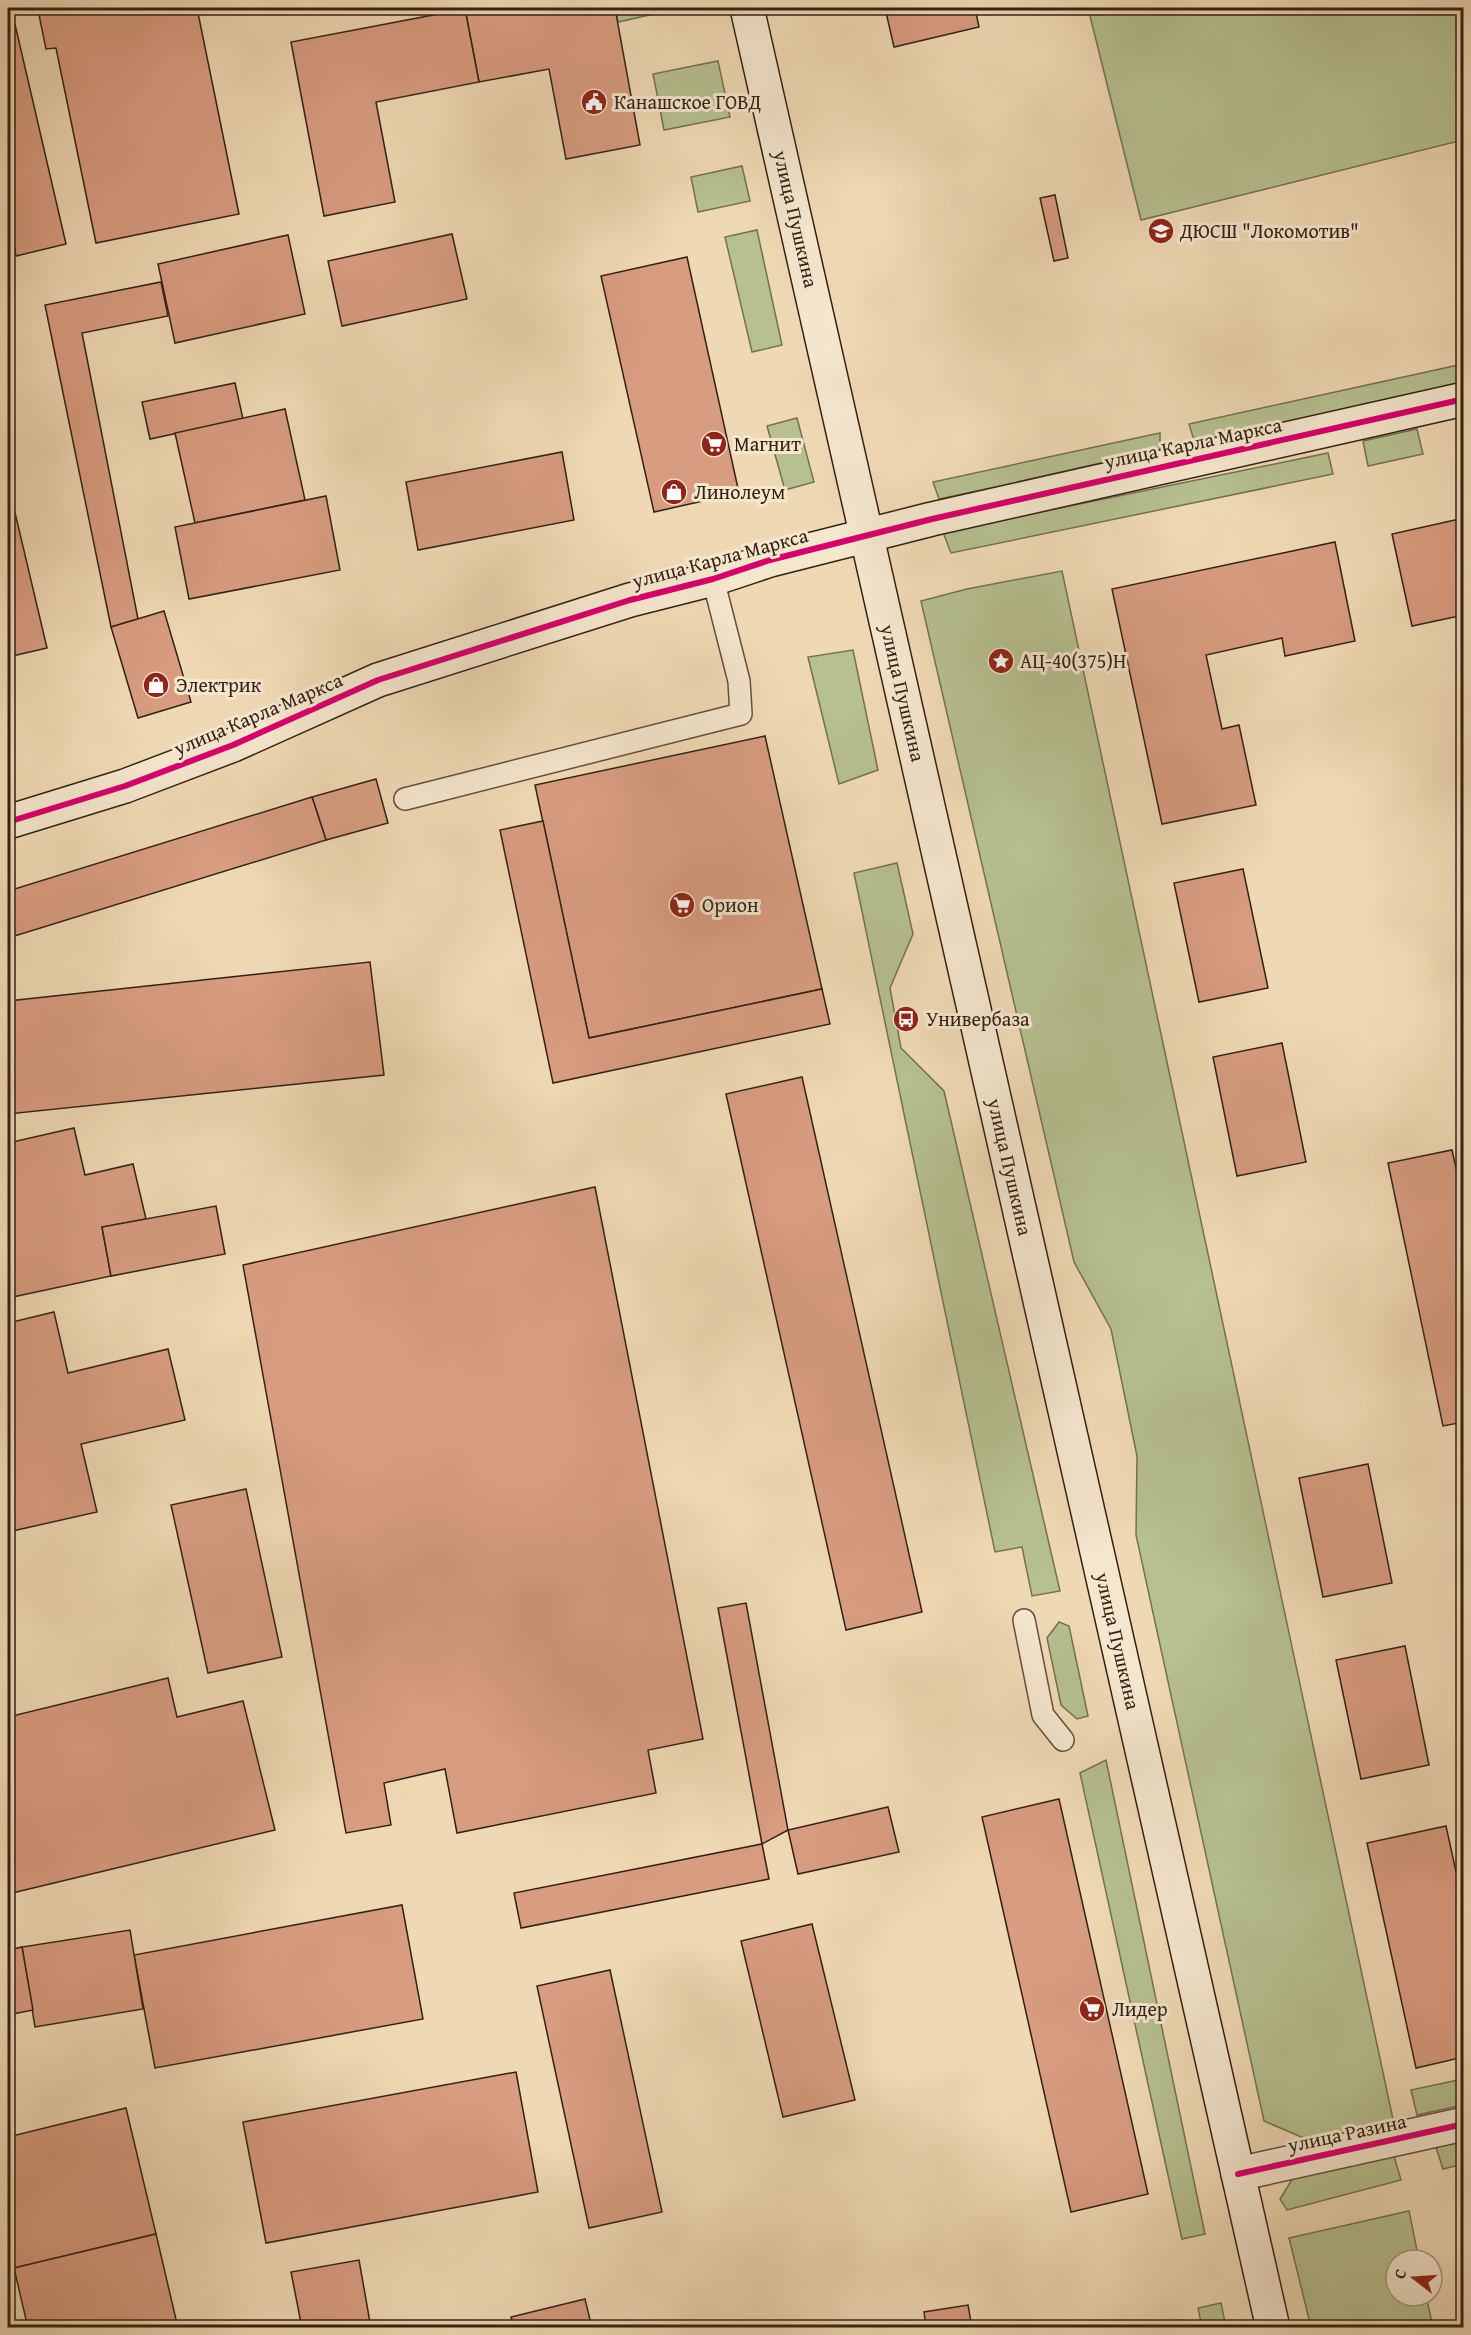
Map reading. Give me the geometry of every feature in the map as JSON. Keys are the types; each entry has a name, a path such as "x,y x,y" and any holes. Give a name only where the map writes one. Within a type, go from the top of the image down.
{"main road":[{"name":"улица Пушкина","path":"747,8 1273,2328"},
{"name":"улица Карла Маркса","path":"8,822 147,778 233,745 378,680 630,600 713,579 770,560 943,516 1464,399"},
{"name":"улица Разина","path":"1238,2174 1464,2124"}],"lane":[{"path":"405,799 741,714 739,681 713,579"},
{"path":"1024,1620 1043,1715 1063,1740"}],"green space":[{"path":"615,8 681,8 618,22"},
{"path":"1088,8 1463,8 1463,140 1141,220"},
{"path":"718,61 730,117 664,130 653,74"},
{"path":"742,166 750,201 698,212 691,177"},
{"path":"757,230 782,345 752,352 725,237"},
{"path":"1463,364 1463,386 1205,444 1193,437 1189,424"},
{"path":"797,418 814,482 785,490 767,426"},
{"path":"1417,429 1423,454 1368,466 1363,441"},
{"path":"1160,433 1160,449 1132,458 939,499 933,482"},
{"path":"1328,453 1333,474 951,553 943,532"},
{"path":"1062,571 1394,2124 1313,2142 1264,2121 1136,1535 1137,1456 1111,1329 1074,1262 921,601 967,589"},
{"path":"853,650 878,770 839,784 808,657"},
{"path":"897,863 913,934 890,988 901,1048 944,1091 1060,1591 1032,1596 1022,1547 995,1552 854,873"},
{"path":"1059,1622 1069,1626 1088,1716 1077,1719 1061,1705 1047,1638"},
{"path":"1106,1760 1205,2234 1182,2239 1080,1773"},
{"path":"1463,2079 1463,2105 1417,2115 1411,2090"},
{"path":"1463,2138 1463,2164 1443,2169 1435,2144"},
{"path":"1394,2156 1401,2180 1287,2210 1280,2199 1293,2178"},
{"path":"1409,2211 1417,2248 1384,2248 1384,2308 1429,2308 1433,2327 1311,2327 1289,2238"},
{"path":"1221,2303 1226,2327 1202,2327 1198,2308"}],"building":[{"path":"49,8 197,8 239,214 96,243 56,48 46,49 38,10"},
{"path":"615,8 640,145 566,159 549,69 479,82 465,9"},
{"path":"885,8 975,8 979,27 894,47"},
{"path":"465,9 479,82 376,102 395,202 324,216 291,42"},
{"path":"14,20 66,244 16,256 8,218 8,21"},
{"path":"1055,195 1068,258 1054,261 1040,198"},
{"path":"452,234 467,299 342,326 328,261"},
{"path":"288,235 305,314 175,343 158,264"},
{"path":"687,257 739,493 654,512 601,276"},
{"path":"161,282 168,316 82,333 138,619 111,627 45,305"},
{"path":"235,383 243,419 150,439 142,402"},
{"path":"285,409 305,500 195,523 175,433"},
{"path":"562,452 574,520 418,550 406,482"},
{"path":"8,483 47,648 8,657"},
{"path":"326,496 340,570 189,599 175,527"},
{"path":"1464,518 1464,615 1412,626 1392,534"},
{"path":"1335,542 1355,641 1285,656 1282,638 1206,655 1222,729 1239,725 1256,805 1162,824 1112,589"},
{"path":"164,611 191,702 138,718 111,627"},
{"name":"Орион","path":"765,736 822,989 589,1038 535,785"},
{"path":"376,779 388,823 326,840 312,797"},
{"path":"312,797 326,840 8,938 8,891"},
{"path":"543,821 589,1038 822,989 830,1024 553,1083 500,830"},
{"path":"1243,869 1268,988 1199,1002 1174,883"},
{"path":"370,962 384,1075 8,1114 8,1001"},
{"path":"1282,1043 1306,1162 1237,1176 1213,1057"},
{"path":"802,1077 922,1612 846,1630 726,1094"},
{"path":"74,1128 85,1175 133,1164 146,1219 102,1227 111,1276 8,1298 8,1143"},
{"path":"1452,1150 1464,1204 1464,1422 1443,1426 1388,1163"},
{"path":"595,1187 703,1739 648,1750 656,1793 457,1833 445,1769 384,1783 391,1825 346,1833 243,1265"},
{"path":"216,1206 225,1254 111,1276 102,1227"},
{"path":"54,1312 68,1373 168,1349 185,1420 81,1444 97,1512 8,1532 8,1323"},
{"path":"1368,1464 1392,1583 1323,1597 1299,1478"},
{"path":"246,1489 282,1657 208,1673 171,1505"},
{"path":"746,1603 788,1830 762,1844 718,1608"},
{"path":"1405,1646 1429,1765 1361,1779 1336,1660"},
{"path":"168,1678 177,1717 243,1701 275,1830 8,1894 8,1717"},
{"path":"1059,1799 1148,2194 1071,2212 982,1817"},
{"path":"888,1807 899,1852 798,1874 788,1830"},
{"path":"1446,1826 1464,1908 1464,2057 1416,2068 1367,1843"},
{"path":"762,1844 769,1879 521,1928 514,1893"},
{"path":"402,1905 423,2019 155,2068 134,1955"},
{"path":"812,1924 855,2100 783,2117 741,1941"},
{"path":"130,1930 143,2009 35,2027 22,1947"},
{"path":"22,1947 33,2010 8,2015 8,1950"},
{"path":"610,1970 662,2212 589,2228 537,1986"},
{"path":"516,2072 538,2192 266,2243 243,2122"},
{"path":"126,2108 156,2234 14,2268 8,2240 8,2137"},
{"path":"156,2234 178,2328 28,2328 14,2268"},
{"path":"359,2260 371,2328 302,2328 291,2272"},
{"path":"585,2299 592,2328 514,2328 511,2317"},
{"path":"968,2305 972,2328 926,2328 924,2312"}],"cycle path":[{"path":"8,822 125,786 233,745 378,680 630,600 713,579 770,560 932,519 1464,399"},
{"path":"1238,2174 1464,2124"}],"place":[{"name":"Канашское ГОВД","path":"594,102"},
{"name":"ДЮСШ \"Локомотив\"","path":"1161,231"},
{"name":"Магнит","path":"714,444"},
{"name":"Линолеум","path":"674,492"},
{"name":"АЦ-40(375)Н","path":"1001,661"},
{"name":"Электрик","path":"156,685"},
{"name":"Орион","path":"682,905"},
{"name":"Универбаза","path":"906,1019"},
{"name":"Лидер","path":"1092,2009"}]}
